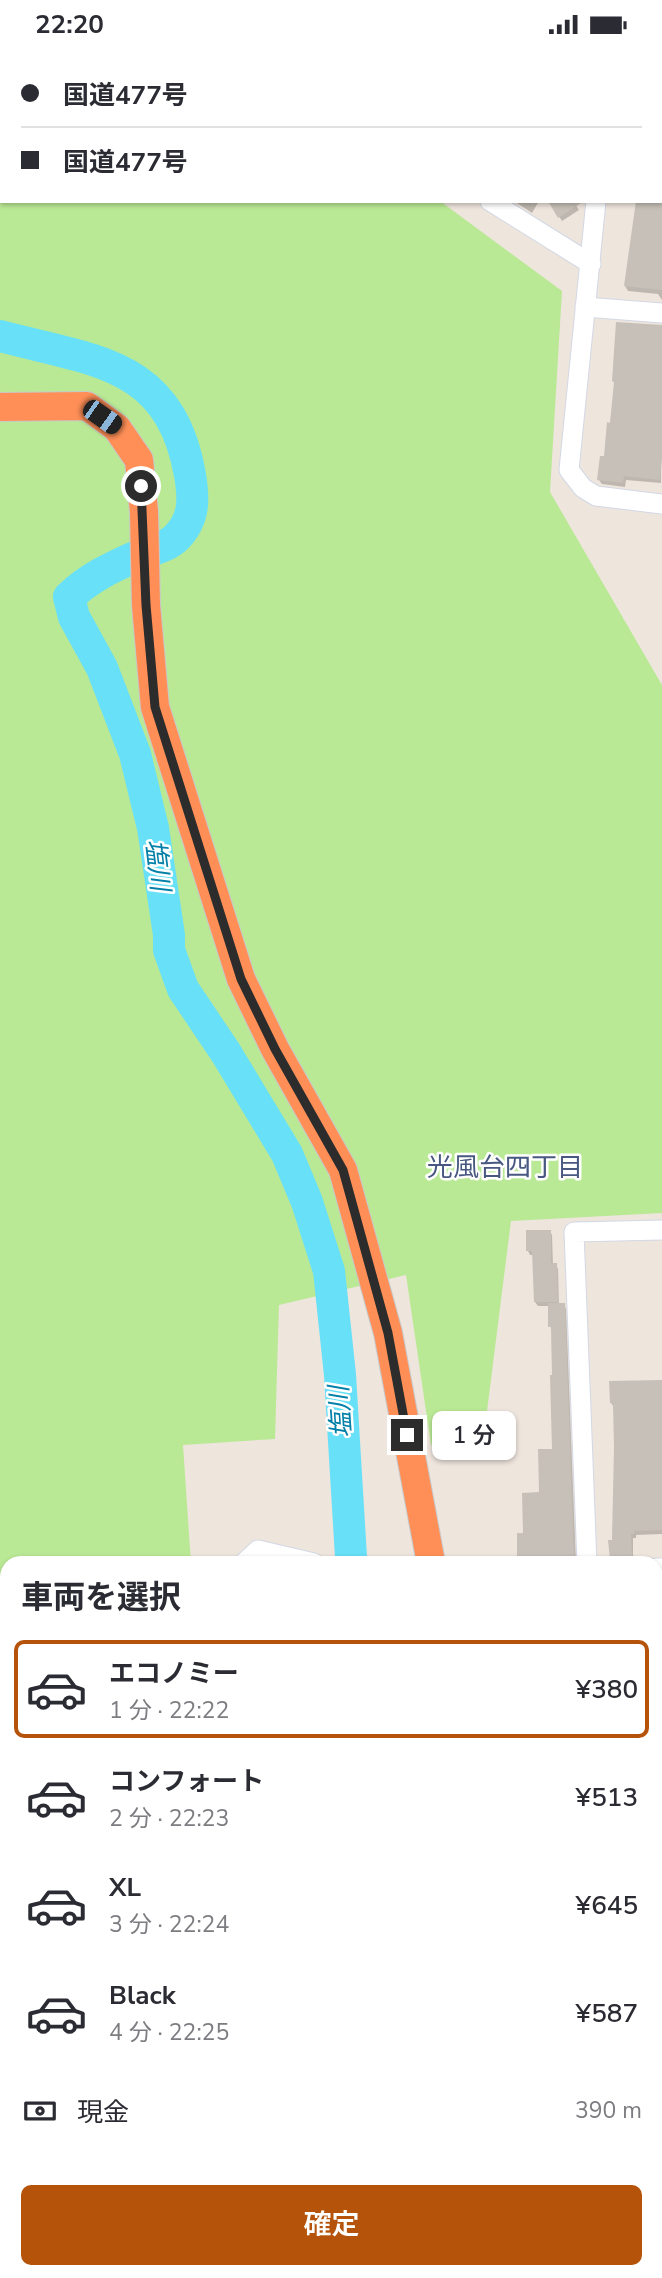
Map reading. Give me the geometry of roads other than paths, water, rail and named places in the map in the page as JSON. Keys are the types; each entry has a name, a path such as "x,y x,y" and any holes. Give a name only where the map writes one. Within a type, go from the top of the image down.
{"highway":[{"path":"0,407 88,407 117,428 139,460 146,605 155,707 241,979 275,1049 343,1170 388,1333 430,1556"}],"street":[{"path":"493,203 590,264"},
{"path":"596,203 569,470 583,488 596,496 662,504"},
{"path":"585,307 662,313"},
{"path":"587,1556 574,1232 662,1230"},
{"path":"252,1556 258,1550 284,1556"}],"waterway":[{"name":"塩川","path":"0,336 66,352 122,372 146,388 165,409 180,437 192,492 192,508 187,524 168,544 101,573 69,597 74,617 102,668 135,754 153,828 169,950 183,989 226,1053 287,1154 307,1202 329,1271 340,1375 351,1556"}],"district":[{"name":"光風台四丁目","path":"505,1167"}]}
